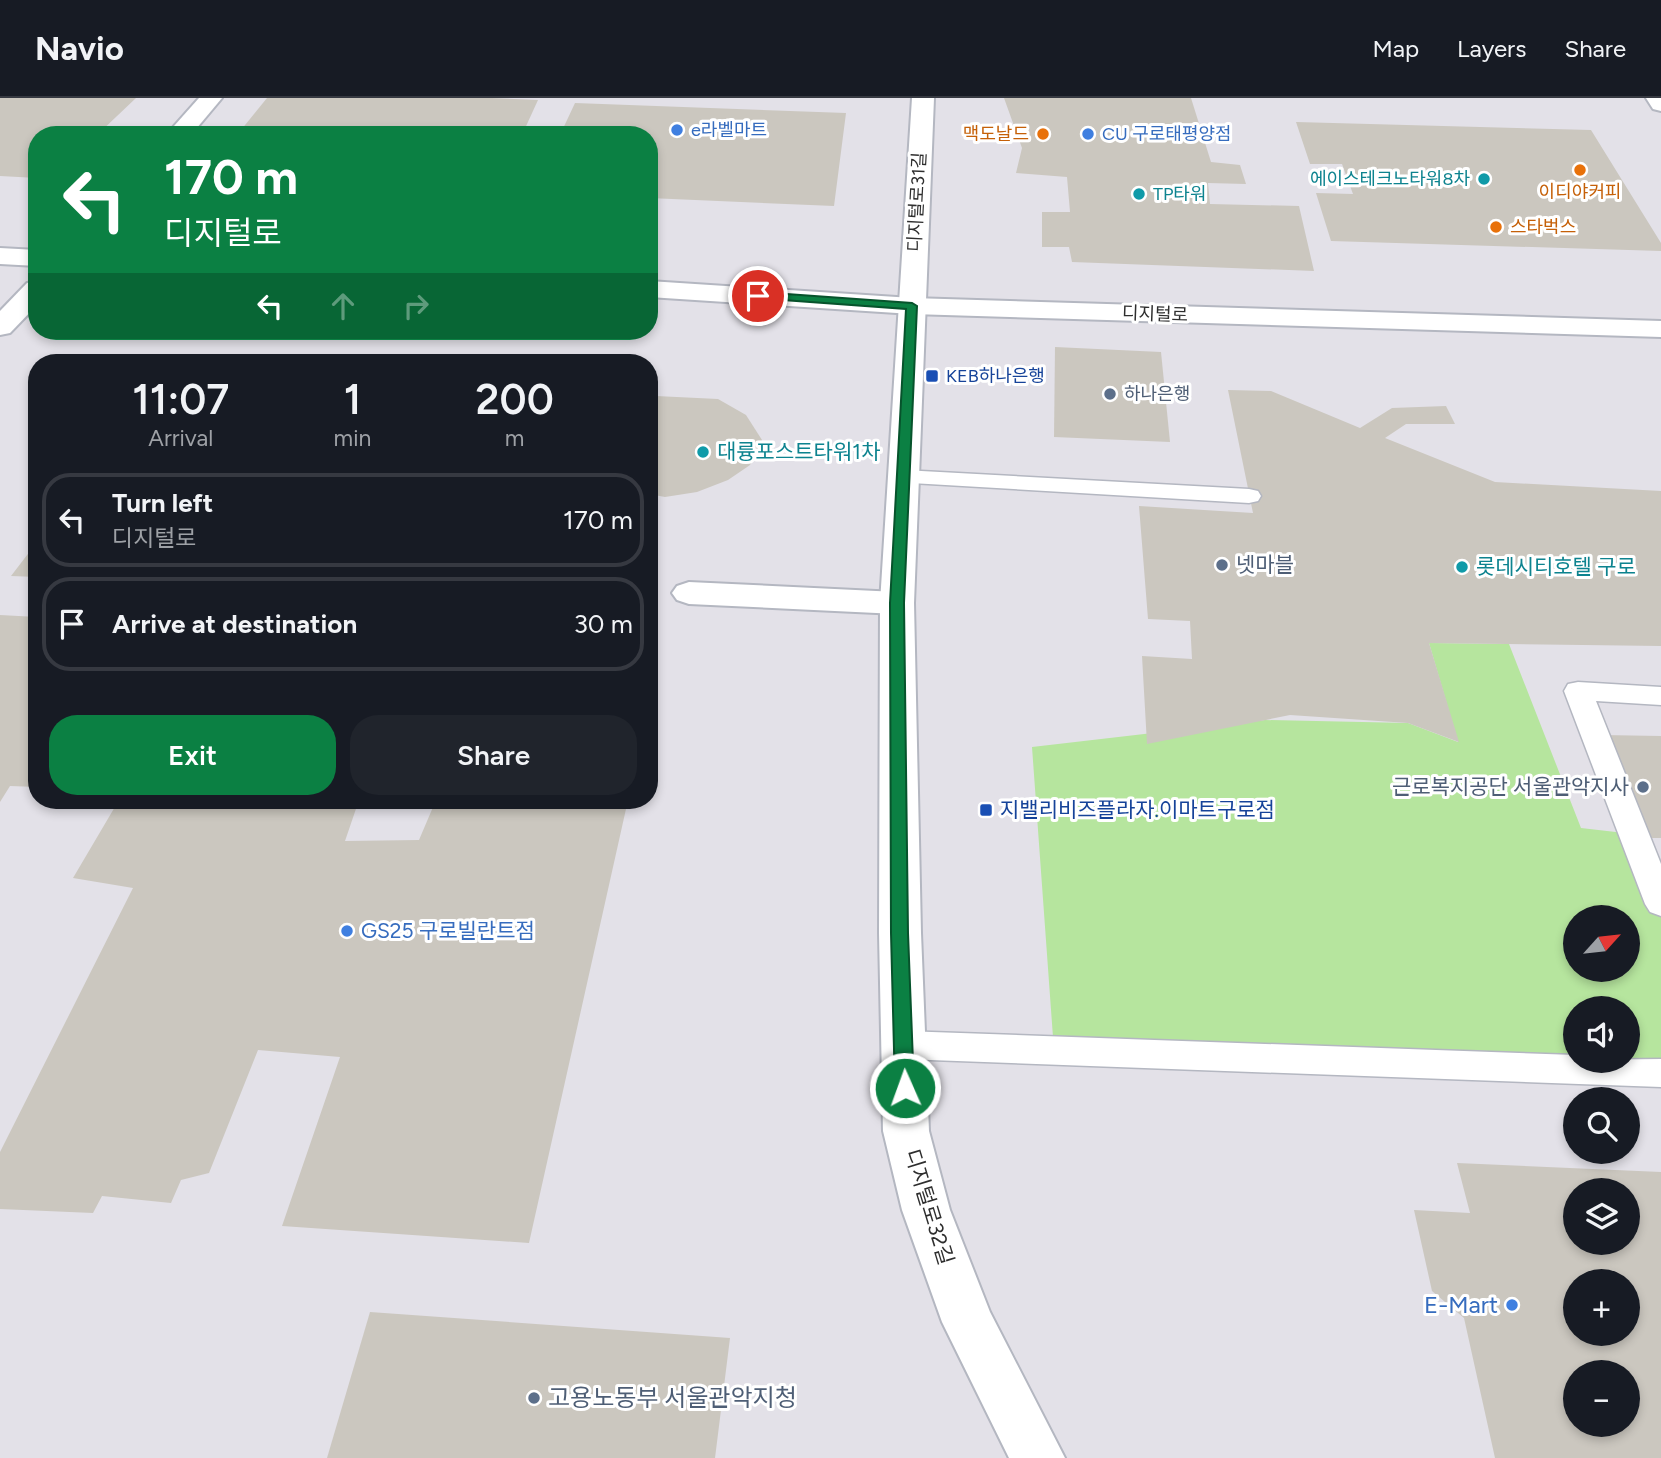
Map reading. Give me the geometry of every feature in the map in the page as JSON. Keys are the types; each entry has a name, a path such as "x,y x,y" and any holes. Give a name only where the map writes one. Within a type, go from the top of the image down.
{"street":[{"path":"186,126 211,98"},
{"name":"디지털로31길","path":"912,306 923,98"},
{"path":"1657,98 1661,104"},
{"path":"0,256 28,258"},
{"name":"디지털로","path":"658,290 912,306 1661,329"},
{"path":"0,327 28,298"},
{"name":"디지털로32길","path":"912,306 897,603 906,1131 926,1210 968,1322 1038,1458"},
{"path":"689,593 897,603"}],"lane":[{"path":"903,477 1249,496"},
{"path":"1661,696 1578,691 1661,904"},
{"path":"903,1045 1661,1073"}],"shaded area":[{"path":"0,98 1661,98 1661,1458 0,1458"}],"green space":[{"path":"1429,643 1509,644 1581,828 1633,834 1661,904 1661,1073 1640,1072 1640,996 1563,996 1563,1069 1054,1051 1032,747 1265,720 1408,723 1458,742"}],"building":[{"path":"0,98 136,98 106,126 28,126 28,178 0,176"},
{"path":"267,98 538,100 526,126 244,126"},
{"name":"TP타워","path":"1004,98 1191,98 1211,162 1240,165 1246,184 1208,183 1210,204 1299,206 1314,271 1072,262 1069,247 1042,247 1042,212 1070,212 1067,177 1016,173 1022,148"},
{"path":"575,103 846,113 834,206 658,198 658,126 564,126"},
{"name":"에이스테크노타워8차","path":"1296,122 1591,130 1661,243 1661,251 1331,241 1316,193 1353,194 1342,164 1310,164"},
{"name":"하나은행","path":"1055,347 1161,352 1170,442 1054,437"},
{"name":"롯데시티호텔 구로","path":"1228,390 1271,391 1360,428 1392,408 1446,406 1455,424 1406,424 1385,438 1495,482 1661,491 1661,646 1429,643 1459,742 1408,723 1290,715 1147,744 1142,656 1192,659 1190,621 1148,619 1139,506 1253,513"},
{"name":"대륭포스트타워1차","path":"658,396 718,399 746,415 762,440 750,465 728,480 697,492 658,496"},
{"path":"28,554 28,577 11,576"},
{"path":"0,615 28,617 28,787 10,786 0,802"},
{"name":"근로복지공단 서울관악지사","path":"1602,735 1661,736 1661,838 1649,838"},
{"path":"114,809 356,809 345,841 419,840 432,809 626,809 529,1243 282,1226 340,1057 258,1050 209,1173 181,1180 171,1203 102,1196 93,1213 0,1209 0,1152 133,888 73,878"},
{"name":"E-Mart","path":"1457,1163 1661,1172 1661,1458 1495,1458 1464,1318 1432,1291 1414,1210 1470,1213"},
{"name":"고용노동부 서울관악지청","path":"370,1312 730,1338 715,1458 327,1458"}],"place":[{"name":"e라벨마트","path":"677,130"},
{"name":"맥도날드","path":"1043,134"},
{"name":"CU 구로태평양점","path":"1088,134"},
{"name":"이디야커피","path":"1580,170"},
{"name":"에이스테크노타워8차","path":"1484,179"},
{"name":"TP타워","path":"1139,194"},
{"name":"스타벅스","path":"1496,227"},
{"name":"KEB하나은행","path":"932,376"},
{"name":"하나은행","path":"1110,394"},
{"name":"대륭포스트타워1차","path":"703,452"},
{"name":"넷마블","path":"1222,565"},
{"name":"롯데시티호텔 구로","path":"1462,567"},
{"name":"근로복지공단 서울관악지사","path":"1643,787"},
{"name":"지밸리비즈플라자.이마트구로점","path":"986,810"},
{"name":"GS25 구로빌란트점","path":"347,931"},
{"name":"E-Mart","path":"1512,1305"},
{"name":"고용노동부 서울관악지청","path":"534,1398"}],"route":[{"path":"758,296 912,306 897,603 900,933 905,1088"}]}
